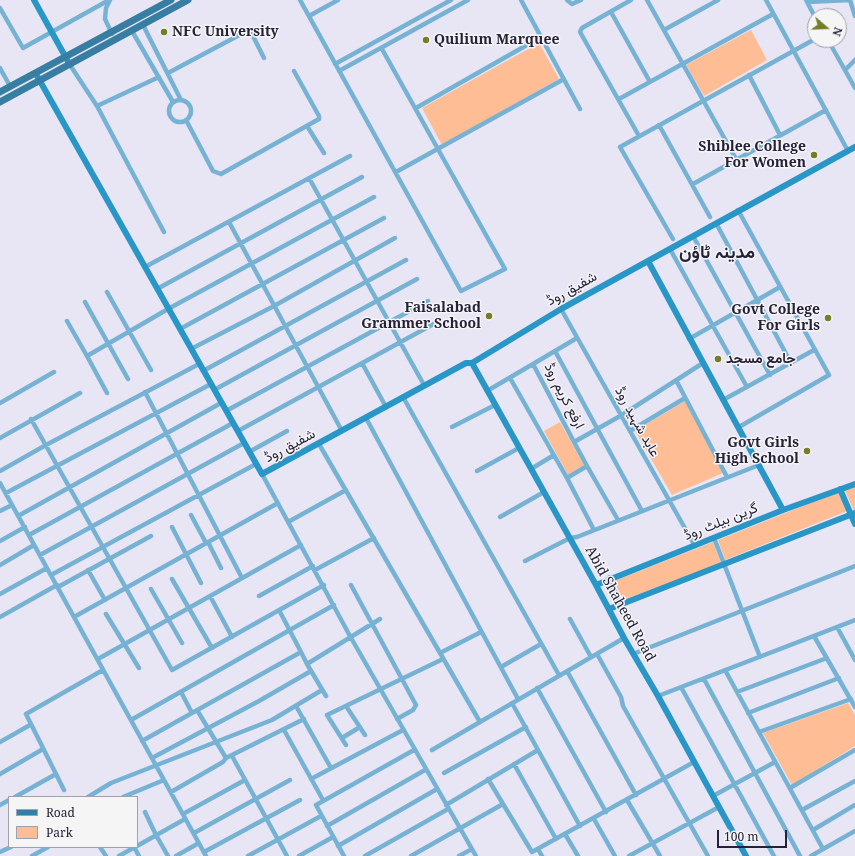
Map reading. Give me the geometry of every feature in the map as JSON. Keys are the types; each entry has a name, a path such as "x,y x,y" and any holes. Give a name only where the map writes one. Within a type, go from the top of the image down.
{"main road":[{"path":"68,61 171,0"},
{"path":"0,102 37,77 132,31 188,0"},
{"path":"0,92 10,86 37,77"}],"street":[{"path":"34,0 68,61 97,106 164,232"},
{"path":"0,8 23,48 110,0"},
{"path":"110,0 106,8 105,19 112,34"},
{"path":"300,0 461,291 505,269 382,49"},
{"path":"309,16 338,0"},
{"path":"335,64 451,0"},
{"path":"339,71 382,49 468,0"},
{"path":"521,0 580,109"},
{"path":"566,0 572,4 581,0"},
{"path":"631,0 582,28 580,32 639,136"},
{"path":"647,0 736,159"},
{"path":"664,30 718,0"},
{"path":"766,0 848,151"},
{"path":"806,1 850,0 855,16"},
{"path":"611,12 650,82"},
{"path":"619,99 773,14"},
{"path":"143,25 181,100 186,102 191,111 186,120"},
{"path":"132,31 173,102"},
{"path":"168,73 245,32 252,34 264,58"},
{"path":"416,108 540,36"},
{"path":"673,239 620,147 807,43"},
{"path":"833,48 855,88"},
{"path":"845,70 855,60"},
{"path":"0,68 10,86"},
{"path":"186,120 213,171 220,174 316,122 319,116 294,71"},
{"path":"748,75 780,135"},
{"path":"37,77 238,431 414,750 476,856"},
{"path":"97,106 159,77"},
{"path":"396,172 564,79"},
{"path":"173,102 181,100"},
{"path":"173,102 169,112 171,117 175,121 186,120"},
{"path":"693,184 826,110"},
{"path":"659,125 710,217"},
{"path":"307,126 324,153"},
{"path":"783,510 760,465 689,339 648,261 738,210 855,147"},
{"path":"145,268 350,156"},
{"path":"157,289 362,177"},
{"path":"309,178 424,385"},
{"path":"86,356 168,309 374,197"},
{"path":"738,210 829,375 739,427"},
{"path":"180,329 384,218"},
{"path":"229,222 342,431"},
{"path":"716,223 791,363"},
{"path":"693,236 770,375"},
{"path":"191,349 274,306 395,238"},
{"path":"670,249 747,387"},
{"path":"203,371 406,260"},
{"name":"شفیق روڈ","path":"262,474 424,385 466,363 472,363 561,309 648,261"},
{"path":"214,390 417,279"},
{"path":"689,339 780,287"},
{"path":"107,292 150,370"},
{"path":"226,411 428,300"},
{"path":"85,302 128,379"},
{"name":"عابد شہید روڈ","path":"561,309 695,546"},
{"path":"67,321 107,393"},
{"path":"238,431 439,321"},
{"name":"ارفع کریم روڈ","path":"578,338 533,364 574,442 598,430 703,363"},
{"path":"723,400 814,350"},
{"path":"555,351 642,511"},
{"path":"362,363 386,407"},
{"name":"Abid Shaheed Road","path":"472,363 746,856"},
{"path":"0,471 199,364"},
{"path":"487,391 533,364"},
{"path":"0,403 54,372"},
{"path":"510,378 567,478 594,530"},
{"path":"676,380 727,476"},
{"path":"6,493 211,384"},
{"path":"145,392 242,578"},
{"path":"0,438 31,419 80,393"},
{"path":"403,397 559,675"},
{"path":"630,431 685,398"},
{"path":"18,516 221,402"},
{"path":"452,428 495,405"},
{"path":"366,418 518,699"},
{"path":"31,419 172,670 324,585"},
{"path":"29,536 80,506 233,423"},
{"path":"249,452 287,431"},
{"path":"574,442 618,520"},
{"path":"40,555 244,443"},
{"path":"319,444 480,722"},
{"path":"478,471 519,448"},
{"path":"531,469 554,455"},
{"path":"51,575 256,464"},
{"path":"525,561 570,538 594,530 727,476 760,465"},
{"path":"567,478 587,466"},
{"path":"0,484 205,854 300,800"},
{"name":"گرین بیلٹ روڈ","path":"596,585 610,578 695,546 783,510 855,484"},
{"path":"840,489 853,514 855,524"},
{"path":"288,522 346,490"},
{"path":"500,517 544,492"},
{"path":"74,617 278,503"},
{"path":"0,511 12,505"},
{"path":"609,609 853,514"},
{"path":"191,515 221,568"},
{"path":"0,541 24,527"},
{"path":"172,527 201,583"},
{"path":"0,617 151,536"},
{"path":"259,596 374,538"},
{"path":"714,538 760,657"},
{"path":"0,564 34,545"},
{"path":"98,659 301,545"},
{"path":"633,654 855,566"},
{"path":"0,594 47,568"},
{"path":"88,570 105,600"},
{"path":"610,578 614,592 620,604"},
{"path":"172,579 212,648"},
{"path":"351,586 416,705 413,710 397,719"},
{"path":"151,589 182,643"},
{"path":"210,596 232,637"},
{"path":"131,720 334,605"},
{"path":"279,610 307,664 326,696"},
{"path":"106,614 139,668"},
{"path":"307,664 350,636 380,619"},
{"path":"570,619 591,657"},
{"path":"658,696 855,620"},
{"path":"837,627 855,660"},
{"path":"440,653 481,632"},
{"path":"814,636 855,707"},
{"path":"432,750 624,638"},
{"path":"501,667 541,644"},
{"path":"142,741 301,652"},
{"path":"597,654 708,856"},
{"path":"737,692 827,658"},
{"path":"346,745 327,715 444,659"},
{"path":"64,790 30,725 26,714 103,670"},
{"path":"725,670 824,849"},
{"path":"152,758 208,729 311,671"},
{"path":"567,671 636,795"},
{"path":"704,678 800,856"},
{"path":"748,713 838,678"},
{"path":"681,687 774,856"},
{"path":"537,688 606,812"},
{"path":"90,796 111,783 156,764 272,720 322,690"},
{"path":"181,692 208,729 226,758"},
{"path":"759,732 851,699"},
{"path":"512,703 580,826"},
{"path":"296,706 331,768"},
{"path":"346,706 365,735"},
{"path":"171,792 223,762 226,758 304,719"},
{"path":"0,742 30,725"},
{"path":"342,738 360,727"},
{"path":"444,773 526,727"},
{"path":"284,730 323,800"},
{"path":"311,779 403,730"},
{"path":"0,774 43,749"},
{"path":"344,856 316,806 323,800 414,750"},
{"path":"365,856 447,807 488,779 538,750"},
{"path":"790,788 855,750"},
{"path":"232,756 288,856"},
{"path":"488,779 531,854 556,838 594,819 694,762"},
{"path":"714,796 775,762"},
{"path":"514,764 556,838"},
{"path":"327,826 426,770"},
{"path":"17,796 56,774"},
{"path":"125,796 164,780"},
{"path":"138,845 245,780"},
{"path":"194,833 290,780"},
{"path":"802,810 855,781"},
{"path":"338,846 437,789"},
{"path":"627,800 660,856"},
{"path":"411,856 503,804"},
{"path":"813,830 855,806"},
{"path":"629,856 719,807"},
{"path":"145,812 168,856"},
{"path":"248,856 321,816"},
{"path":"594,819 615,856"},
{"path":"811,856 855,831"},
{"path":"565,834 578,856"},
{"path":"299,856 333,837"},
{"path":"176,856 199,843"},
{"path":"32,856 46,848"},
{"path":"119,856 133,848"},
{"path":"459,856 472,849"},
{"path":"538,849 542,856"}],"green space":[{"path":"751,30 767,60 704,96 686,65"},
{"path":"539,43 559,79 442,145 422,108"},
{"path":"685,401 723,473 672,495 635,431"},
{"path":"560,422 584,465 568,475 544,431"},
{"path":"855,486 855,510 854,511 845,490"},
{"path":"838,492 847,511 725,560 718,540"},
{"path":"713,542 721,563 623,600 614,581"},
{"path":"848,703 855,715 855,746 792,785 763,733"}],"place":[{"name":"NFC University","path":"164,32"},
{"name":"Quilium Marquee","path":"426,40"},
{"name":"Shiblee College For Women","path":"814,155"},
{"name":"Faisalabad Grammer School","path":"489,316"},
{"name":"Govt College For Girls","path":"828,318"},
{"name":"جامع مسجد","path":"718,359"},
{"name":"Govt Girls High School","path":"807,451"}],"district":[{"name":"مدینہ ٹاؤن","path":"717,253"}]}
